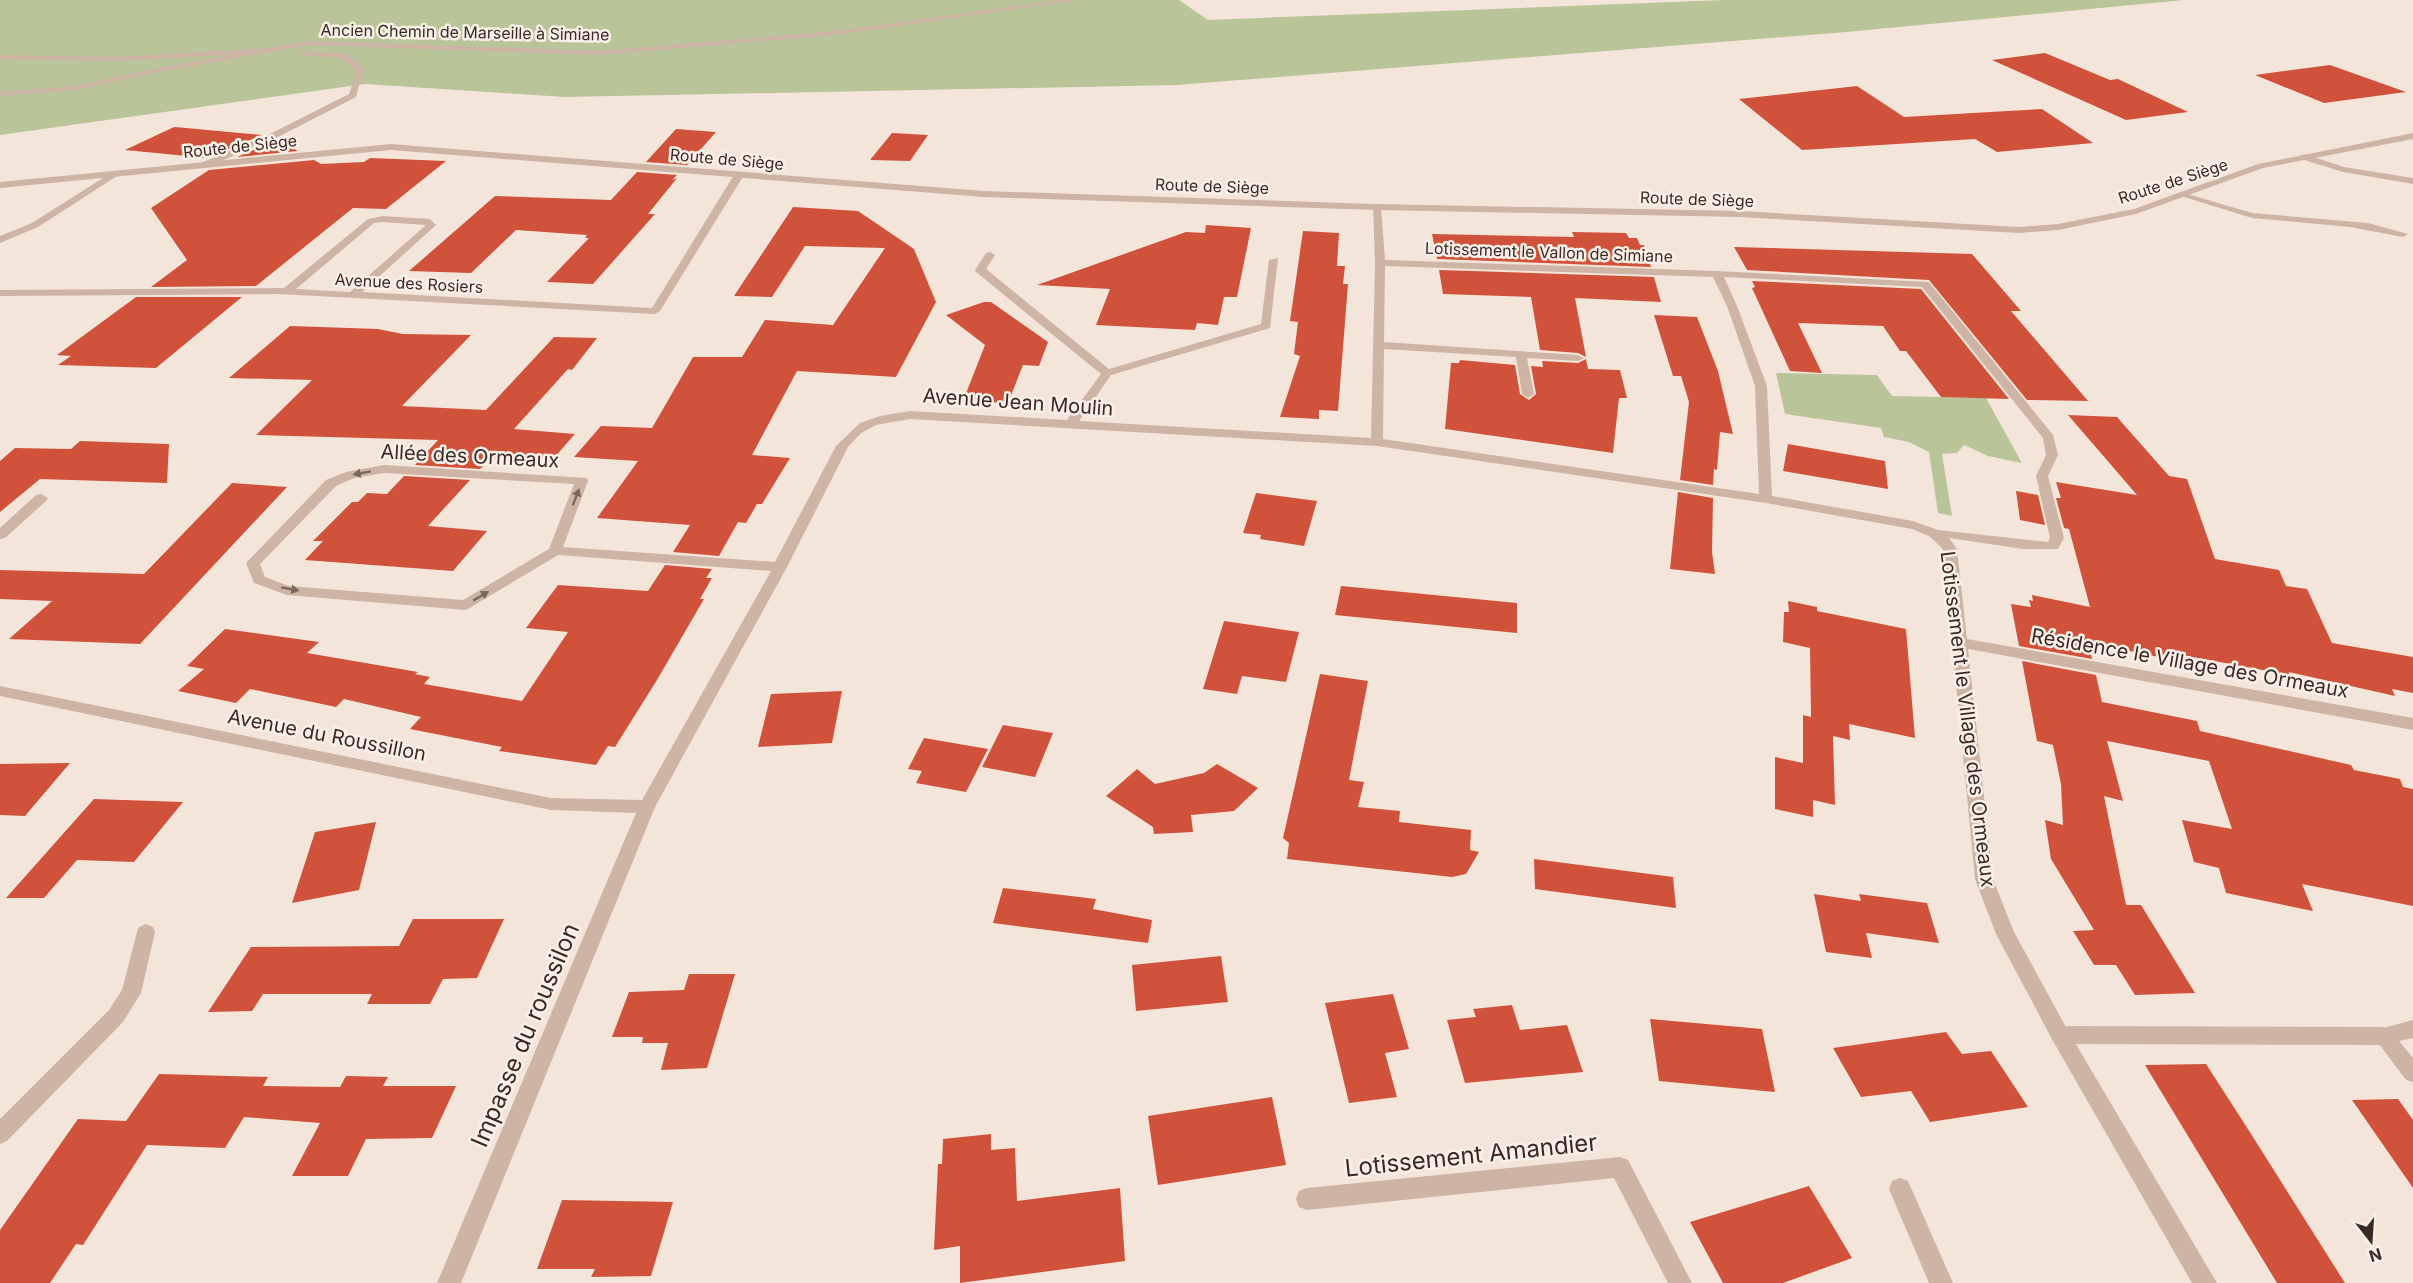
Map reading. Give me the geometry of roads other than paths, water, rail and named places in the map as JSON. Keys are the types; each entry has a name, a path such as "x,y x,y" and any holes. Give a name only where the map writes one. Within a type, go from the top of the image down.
{"street":[{"name":"Ancien Chemin de Marseille à Simiane","path":"0,94 75,88 153,71 308,43 599,53 835,33 1076,0"},
{"path":"0,57 119,59 273,50 343,57 361,70 353,95 277,134 204,165"},
{"name":"Route de Siège","path":"0,185 391,147 984,194 1376,207 1740,214 2019,230 2058,227 2136,212 2261,166 2413,136"},
{"path":"2304,157 2343,169 2413,181"},
{"path":"0,240 35,225 114,174"},
{"name":"Avenue des Rosiers","path":"0,292 286,291 655,311 739,174"},
{"path":"2187,195 2241,213 2261,217 2349,221 2403,234"},
{"path":"1376,207 1380,263 1377,442"},
{"path":"286,291 371,221 382,219 427,222 431,225 353,295"},
{"path":"990,255 980,270 1107,373"},
{"path":"1070,425 1107,373 1266,326 1274,260"},
{"name":"Lotissement le Vallon de Simiane","path":"1380,263 1717,274 1925,284 2049,438 2052,455 2042,476 2057,538 2053,546 2036,546 1968,535 1936,534"},
{"path":"1717,274 1732,306 1761,386 1766,499"},
{"path":"1380,345 1578,358"},
{"path":"1521,354 1528,394"},
{"name":"Avenue Jean Moulin","path":"647,807 780,567 842,446 855,428 880,419 909,415 1377,442 1766,499 1913,525 1936,534"},
{"name":"Allée des Ormeaux","path":"384,469 582,481 555,551 466,605 287,590 259,580 253,563 331,483 351,475 384,469"},
{"path":"0,535 41,498"},
{"name":"Lotissement le Village des Ormeaux","path":"1936,534 1950,549 1984,879 2006,934 2060,1035 2205,1283"},
{"path":"555,551 780,567"},
{"name":"Résidence le Village des Ormeaux","path":"1960,643 2413,724"},
{"name":"Avenue du Roussillon","path":"0,691 551,804 647,807"},
{"name":"Impasse du roussilon","path":"449,1283 647,807"},
{"path":"0,1134 116,1016 131,993 146,932"},
{"path":"2060,1035 2383,1036 2413,1029"},
{"path":"2383,1036 2413,1073"},
{"name":"Lotissement Amandier","path":"1307,1199 1620,1167 1680,1283"},
{"path":"1900,1189 1941,1283"}]}
